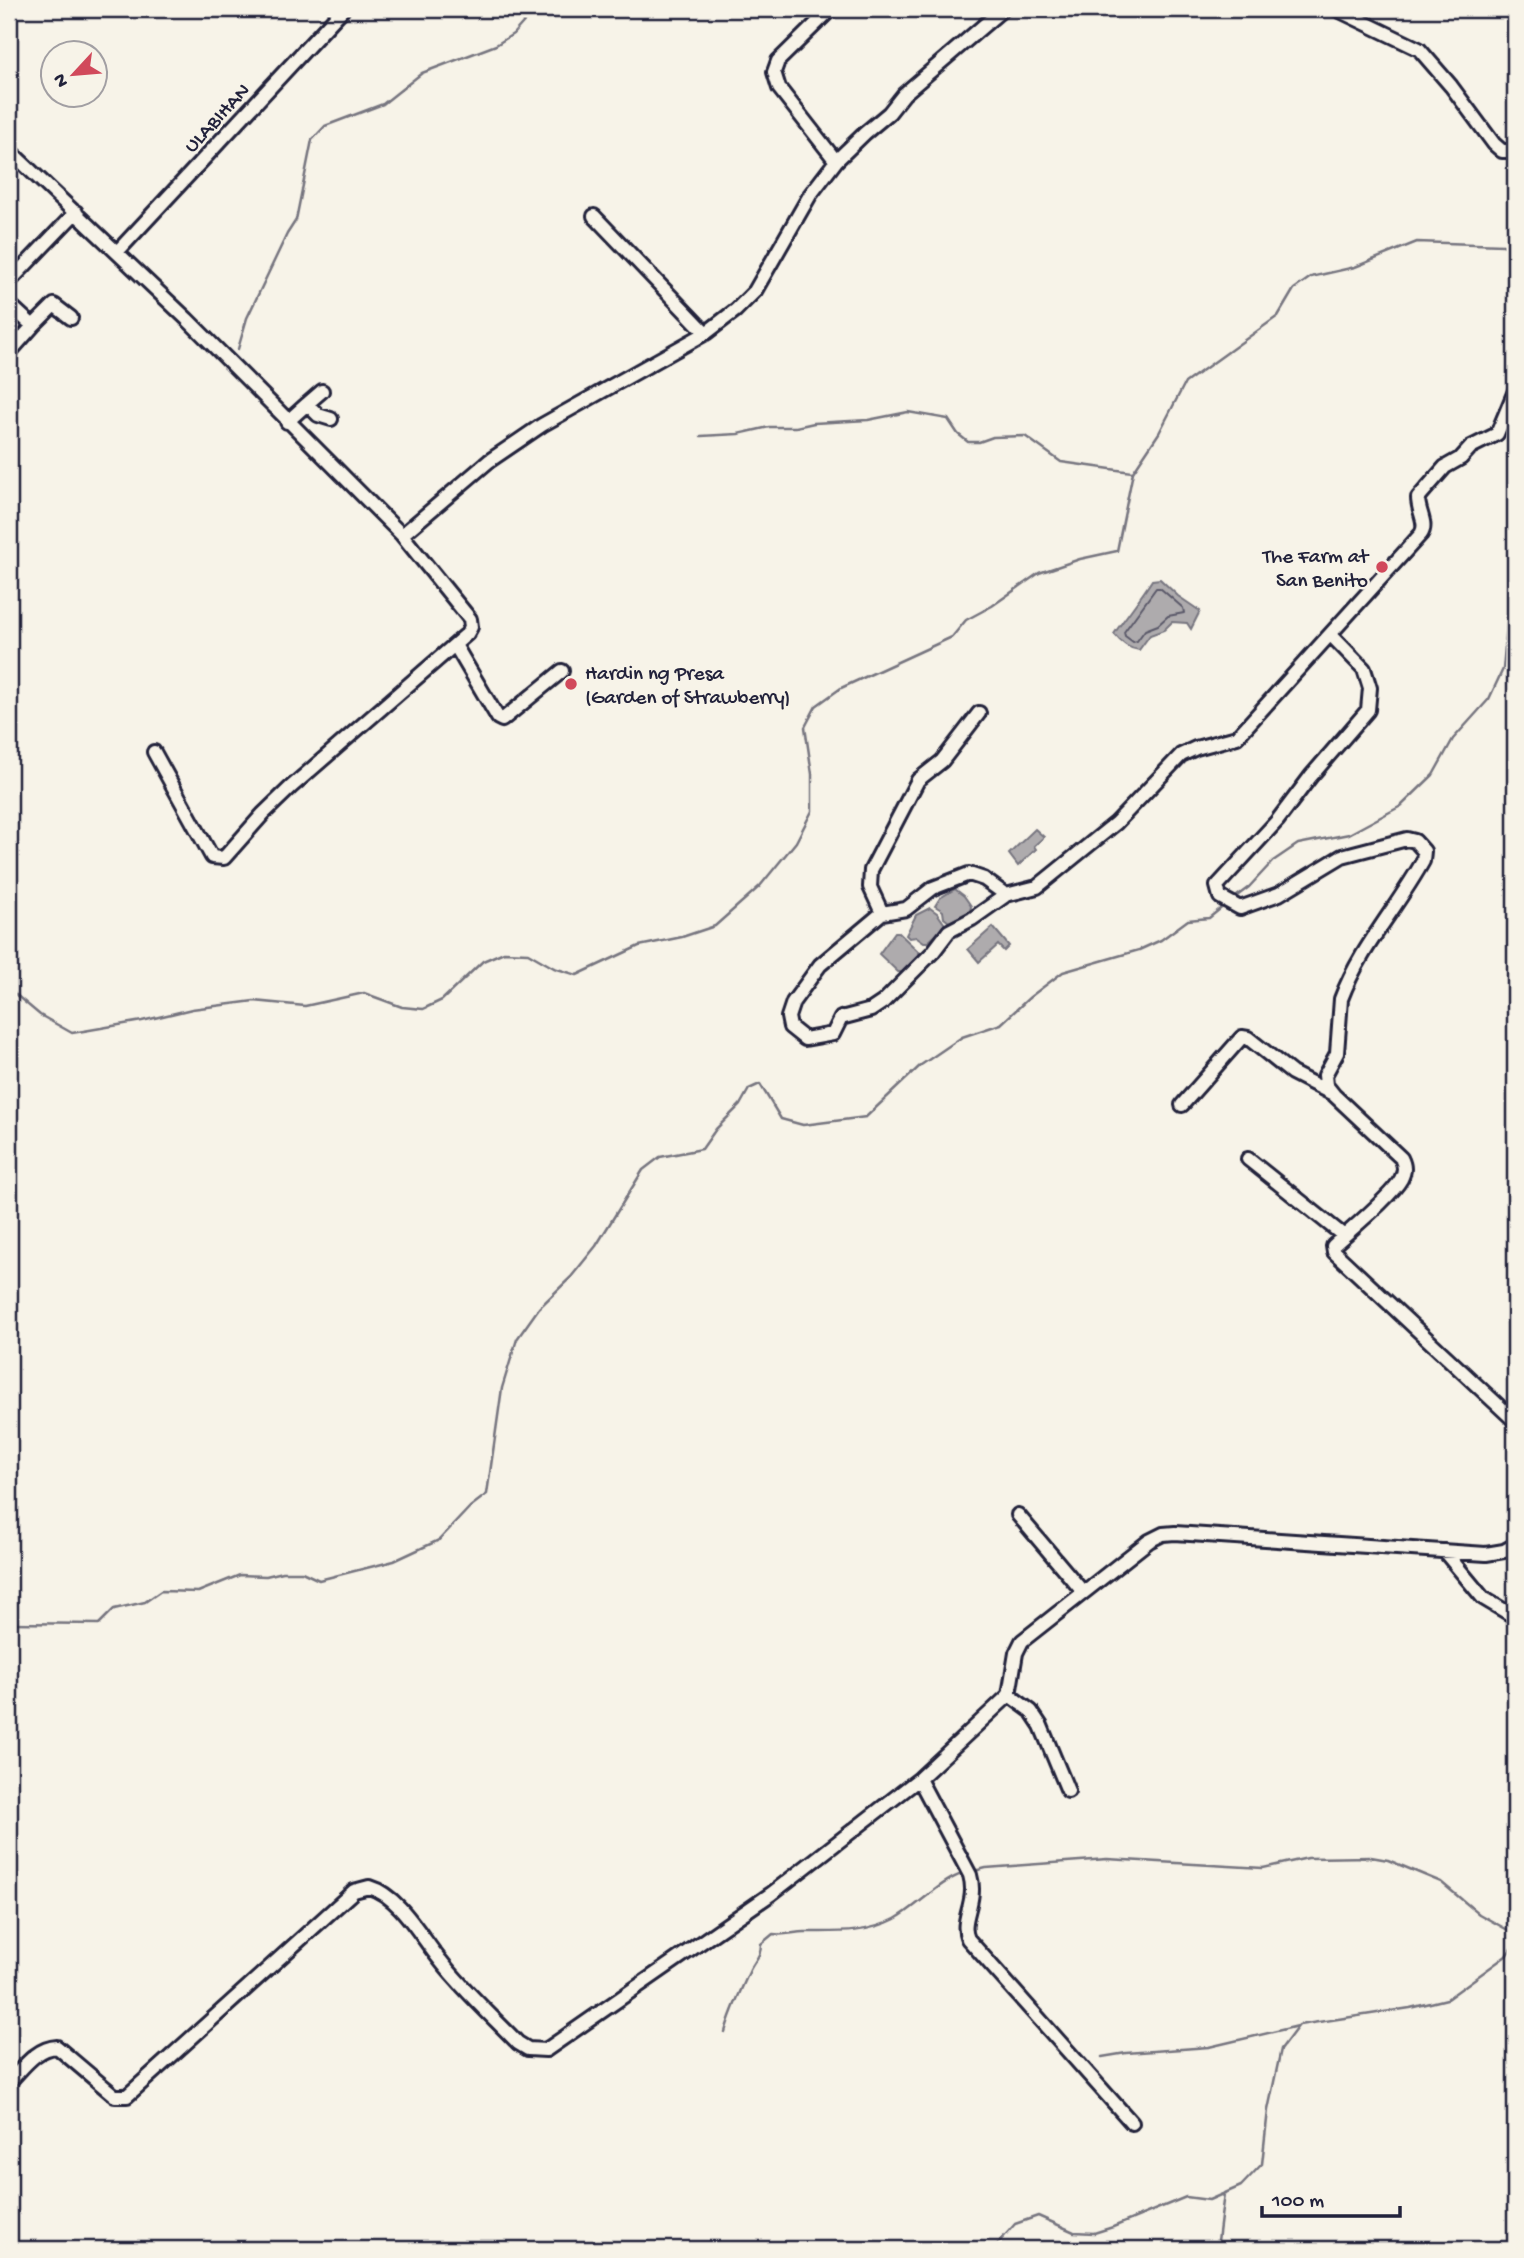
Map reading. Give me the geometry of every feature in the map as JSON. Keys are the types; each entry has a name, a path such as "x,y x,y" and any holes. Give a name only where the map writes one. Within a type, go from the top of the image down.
{"street":[{"name":"ULABIHAN","path":"118,251 343,9"},
{"path":"831,9 778,61 774,72 779,88 836,161"},
{"path":"402,535 489,461 542,425 706,333 736,310 755,291 810,195 836,161 889,113 904,94 1003,9"},
{"path":"1336,9 1419,49 1451,86 1494,144 1502,150 1515,151"},
{"path":"9,150 118,251 402,535 470,619 471,627 467,634 291,787 224,858 212,856 154,752"},
{"path":"9,282 76,212"},
{"path":"594,216 706,333"},
{"path":"9,304 33,326"},
{"path":"9,353 54,304 71,318"},
{"path":"287,422 322,391"},
{"path":"1006,895 984,879 968,874 933,888 906,909 882,913 820,965 793,1002 788,1017 790,1027 805,1039 834,1034 841,1018 871,1010 883,1002 933,952 949,931 972,919 1006,895 1037,887 1116,823 1181,755 1237,737 1424,529 1418,511 1418,498 1445,467 1461,458 1471,447 1497,434 1515,391"},
{"path":"307,404 318,415 331,419"},
{"path":"1331,635 1364,669 1370,688 1368,710 1276,821 1217,886 1220,897 1240,908 1279,894 1342,856 1407,839 1415,841 1424,851 1423,861 1365,950 1341,999 1337,1053 1325,1075 1326,1085 1334,1095 1401,1158 1405,1165 1395,1187 1333,1246 1334,1252 1515,1421"},
{"path":"455,645 498,718 502,720 562,671"},
{"path":"882,913 870,887 871,870 918,780 942,761 979,713"},
{"path":"1182,1105 1242,1037 1248,1038 1292,1073 1334,1095"},
{"path":"1248,1159 1344,1236"},
{"path":"1017,1515 1083,1592"},
{"path":"9,2082 34,2056 48,2048 57,2047 115,2096 127,2096 354,1891 369,1886 391,1900 418,1928 439,1960 518,2043 528,2049 546,2050 772,1894 919,1779 1009,1695 1016,1653 1022,1641 1149,1541 1163,1534 1175,1533 1486,1554 1504,1551 1515,1545"},
{"path":"1444,1551 1483,1598 1515,1617"},
{"path":"1009,1695 1031,1711 1041,1726 1068,1791"},
{"path":"919,1779 970,1875 974,1888 964,1927 968,1939 1132,2123"}],"water":[{"path":"1160,579 1200,611 1191,629 1187,623 1172,622 1164,630 1150,635 1139,650 1131,648 1114,634 1152,580"},
{"path":"1035,829 1044,837 1018,866 1009,854"},
{"path":"955,889 971,906 970,912 949,922 944,918 943,911 935,906 940,898"},
{"path":"930,908 946,926 928,942 917,937 909,938 906,935 916,915"},
{"path":"993,927 1009,946 1004,951 998,945 979,962 968,949"},
{"path":"895,932 919,952 902,972 898,972 879,954"}],"waterway":[{"path":"238,349 247,318 296,220 312,140 325,126 383,104 422,73 496,45 513,34 532,9"},
{"path":"9,989 40,1015 72,1033 192,1009 254,1001 305,1006 364,993 402,1007 423,1009 442,1000 483,961 504,952 528,953 554,968 577,975 639,946 682,937 715,926 760,886 796,842 812,811 812,774 805,727 816,706 841,688 952,637 966,620 992,606 1039,573 1080,559 1117,551 1133,472 1159,433 1185,383 1278,316 1294,289 1311,277 1355,267 1417,242 1503,245 1515,250"},
{"path":"701,436 738,434 769,427 868,420 908,412 948,419 958,434 968,442 979,442 993,437 1025,436 1061,462 1132,472"},
{"path":"1233,899 1249,887 1273,861 1298,844 1349,834 1401,806 1433,775 1453,739 1489,699 1503,669 1507,623 1515,604"},
{"path":"9,1623 99,1624 114,1609 145,1602 161,1591 198,1592 240,1575 266,1576 283,1572 302,1572 319,1580 394,1561 439,1540 470,1507 487,1494 502,1388 517,1339 539,1308 571,1277 596,1246 643,1170 660,1157 702,1149 716,1129 740,1105 749,1089 760,1084 781,1119 803,1125 866,1117 921,1065 962,1037 1001,1024 1063,972 1139,950 1161,940 1188,920 1209,918 1225,905"},
{"path":"974,1871 1107,1859 1263,1868 1308,1858 1371,1857 1388,1860 1441,1882 1479,1914 1515,1934"},
{"path":"725,2032 750,1970 759,1955 761,1944 773,1934 851,1931 884,1924 903,1914 945,1882 962,1874"},
{"path":"993,2249 1015,2224 1038,2216 1074,2232 1094,2233 1186,2197 1209,2200 1241,2186 1262,2164 1268,2110 1281,2049 1299,2025 1410,2008 1447,1999 1506,1956 1515,1943"},
{"path":"1102,2057 1209,2047 1298,2026"},
{"path":"1217,2249 1224,2193"}],"place":[{"name":"The Farm at San Benito","path":"1382,567"},
{"name":"Hardin ng Presa (Garden of Strawberry)","path":"571,684"}]}
